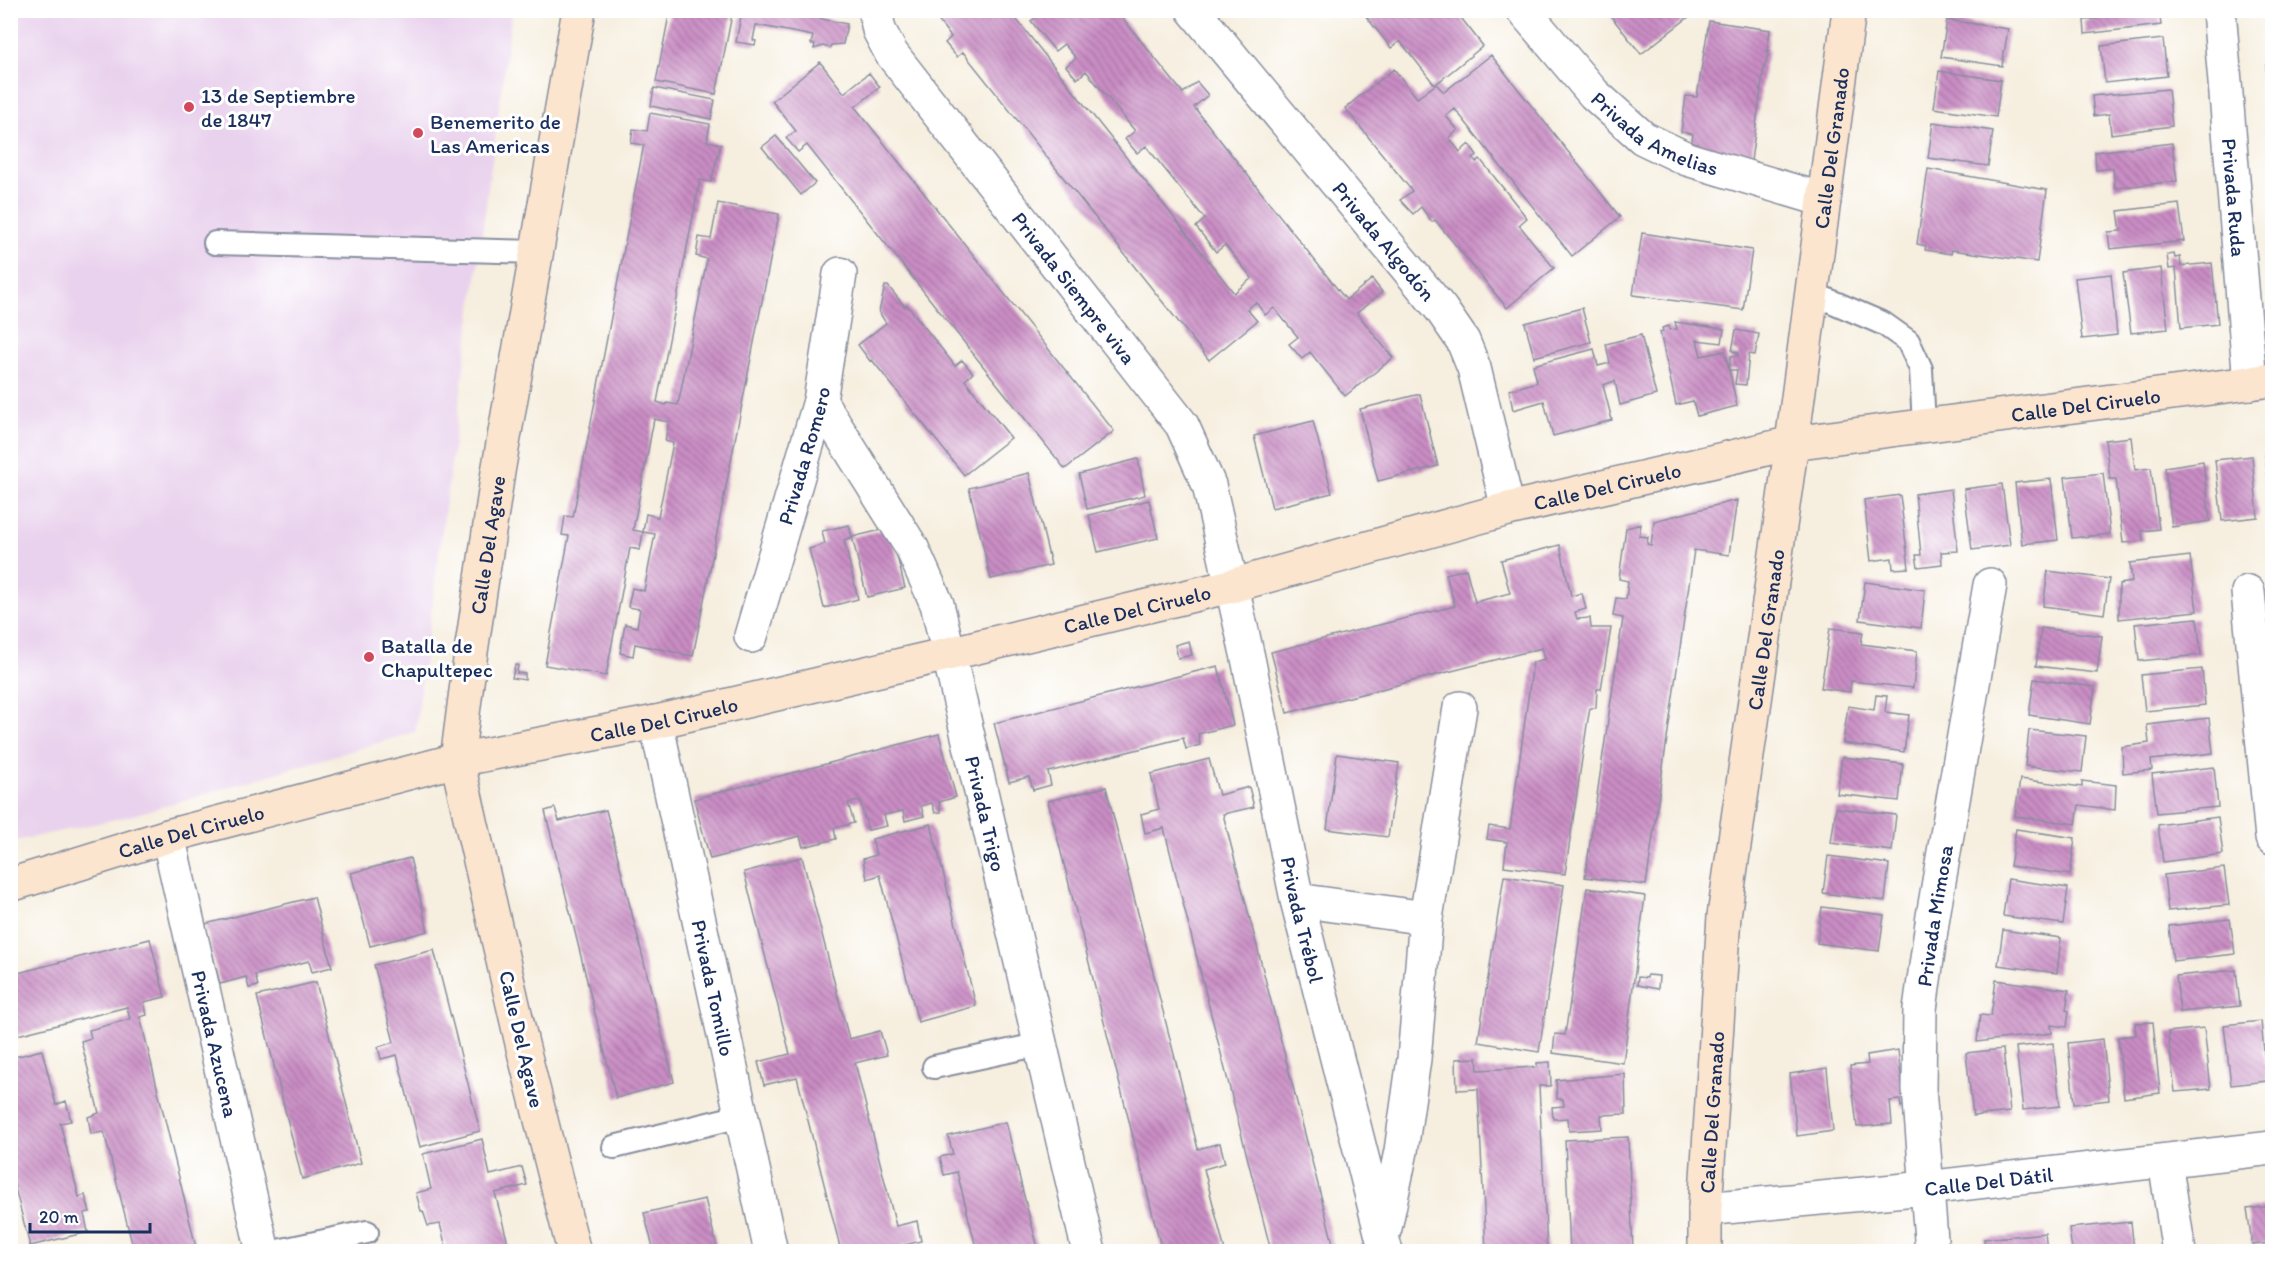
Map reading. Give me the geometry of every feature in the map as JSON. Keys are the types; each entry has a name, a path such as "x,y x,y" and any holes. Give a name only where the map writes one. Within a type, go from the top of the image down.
{"street":[{"name":"Calle Del Agave","path":"574,1251 523,1048 457,760 498,472 579,10"},
{"name":"Privada Siempre viva","path":"875,10 879,30 891,53 1182,425 1209,486 1231,586"},
{"name":"Privada Algodón","path":"1193,10 1441,309 1462,341 1474,368 1508,508"},
{"name":"Privada Amelias","path":"1522,10 1594,94 1643,138 1687,159 1824,200"},
{"name":"Calle Del Granado","path":"1705,1251 1705,1209 1724,916 1812,293 1849,10"},
{"name":"Privada Ruda","path":"2219,10 2261,382"},
{"name":"Privada Romero","path":"751,636 820,401 840,274"},
{"name":"Calle Del Ciruelo","path":"10,885 168,836 457,760 656,722 948,654 1231,586 1508,508 1791,443 2261,382"},
{"name":"Privada Trigo","path":"820,401 912,548 937,604 1089,1251"},
{"name":"Privada Mimosa","path":"1932,1251 1919,1089 1920,1009 1933,916 1990,585"},
{"name":"Privada Trébol","path":"1231,586 1248,658 1297,900 1385,1243"},
{"path":"2248,592 2272,838"},
{"path":"1385,1243 1414,1059 1425,918 1460,708"},
{"name":"Privada Tomillo","path":"656,722 771,1251"},
{"name":"Privada Azucena","path":"168,836 263,1251"},
{"path":"1297,900 1425,918"},
{"name":"Calle Del Dátil","path":"1705,1209 1926,1188 2272,1148"},
{"path":"2165,1161 2179,1251"}],"lane":[{"path":"215,243 537,252"},
{"path":"1812,293 1884,324 1908,340 1921,369 1924,426"},
{"path":"934,1067 1041,1044"},
{"path":"614,1147 741,1116"},
{"path":"273,1251 367,1232"}],"shaded area":[{"path":"10,11 512,11 415,732 130,816 11,842"}],"building":[{"path":"670,10 733,10 716,94 656,82"},
{"path":"755,10 818,10 817,18 847,24 843,44 814,49 815,44 811,44 813,36 756,25 753,40 756,41 755,45 736,42 742,11 754,14"},
{"path":"930,10 1009,10 1234,293 1252,278 1225,245 1216,252 1196,227 1205,219 1146,146 1137,153 1125,139 1135,131 1086,71 1077,79 1066,66 1076,58 1064,44 1055,51 1031,21 1041,14 1038,10 1116,10 1183,93 1197,82 1208,95 1194,107 1346,300 1372,279 1382,292 1357,313 1393,358 1345,396 1310,352 1302,359 1289,344 1298,337 1274,308 1265,315 1256,302 1247,309 1257,321 1209,360 963,52 957,57 945,43 951,37"},
{"path":"1361,10 1455,10 1483,46 1436,84 1444,92 1491,55 1620,217 1572,256 1455,109 1446,116 1458,130 1449,138 1460,152 1469,144 1477,155 1473,159 1476,162 1480,159 1527,218 1519,225 1554,268 1507,308 1435,220 1432,222 1421,207 1413,214 1400,200 1412,191 1345,108 1394,69 1417,98 1435,85 1400,41 1391,48"},
{"path":"1606,10 1686,10 1690,16 1641,54"},
{"path":"2097,10 2159,10 2161,25 2085,34 2084,20 2098,19"},
{"path":"1947,20 2008,29 2002,66 1941,57"},
{"path":"1709,21 1770,30 1767,51 1769,51 1764,68 1751,161 1690,153 1693,134 1681,132 1686,96 1697,97"},
{"path":"2163,39 2167,76 2105,83 2101,46"},
{"path":"820,62 844,93 869,73 880,87 855,107 1114,431 1065,469 807,145 798,152 786,138 796,131 772,101"},
{"path":"2272,64 2272,93 2268,93 2266,65"},
{"path":"1939,71 2001,80 1996,117 1934,108"},
{"path":"654,88 715,100 711,119 651,106"},
{"path":"2168,89 2172,126 2111,134 2109,114 2094,116 2092,96"},
{"path":"650,113 710,124 707,141 721,144 711,182 700,180 657,402 678,405 707,259 696,256 699,237 711,239 718,203 779,214 693,656 635,644 633,656 620,653 625,624 637,627 640,609 628,607 632,588 644,591 655,534 643,532 640,550 630,548 606,676 545,665 569,536 562,535 565,516 573,517 644,145 631,143 633,129 647,131","holes":["654,419 669,422 665,441 673,443 658,517 646,514 643,532 633,530"]},
{"path":"1933,122 1993,131 1988,166 1928,158"},
{"path":"776,136 815,183 801,195 762,147"},
{"path":"2172,143 2177,181 2115,188 2113,168 2096,170 2095,152"},
{"path":"1928,169 2047,190 2037,262 1952,250 1951,254 1925,250 1926,246 1917,244"},
{"path":"2179,204 2184,241 2110,249 2108,232 2121,231 2118,211"},
{"path":"1642,233 1752,250 1743,310 1633,295"},
{"path":"2174,254 2175,258 2180,257 2181,266 2212,263 2218,324 2181,328 2176,268 2169,269 2167,255"},
{"path":"2161,268 2168,329 2131,333 2123,273"},
{"path":"2111,274 2117,335 2082,339 2075,278"},
{"path":"885,286 888,286 905,307 907,305 955,366 962,360 973,373 965,380 1011,438 964,475 858,345 886,323 879,312"},
{"path":"1582,308 1591,342 1534,357 1525,323"},
{"path":"1675,322 1724,329 1722,343 1697,340 1701,356 1725,351 1737,406 1697,416 1693,401 1676,405 1660,332 1663,331 1662,328 1669,326 1670,330 1677,329"},
{"path":"1736,330 1759,334 1755,355 1749,354 1746,385 1735,384 1737,370 1729,370 1731,356 1738,356 1738,352 1732,351"},
{"path":"1641,335 1656,395 1620,405 1615,381 1603,385 1612,420 1553,436 1544,401 1513,410 1509,390 1537,382 1533,365 1594,349 1598,366 1610,363 1606,344"},
{"path":"1420,394 1438,466 1378,481 1360,409"},
{"path":"1313,421 1332,493 1272,508 1254,436"},
{"path":"2131,437 2135,470 2151,468 2159,529 2142,531 2143,541 2123,543 2116,479 2110,479 2105,440"},
{"path":"2272,452 2272,504 2271,505 2265,453"},
{"path":"2252,456 2258,517 2222,521 2215,460"},
{"path":"1138,459 1145,495 1087,509 1079,474"},
{"path":"2203,461 2210,521 2172,527 2165,467"},
{"path":"1029,473 1051,565 991,579 969,488"},
{"path":"2103,473 2110,534 2072,538 2065,477"},
{"path":"2051,479 2058,540 2022,544 2015,483"},
{"path":"2002,484 2010,545 1972,550 1964,489"},
{"path":"1951,489 1958,551 1941,552 1942,564 1918,567 1916,555 1921,555 1915,494"},
{"path":"1900,495 1909,568 1893,569 1892,558 1871,561 1864,500"},
{"path":"1149,500 1158,538 1098,552 1089,515"},
{"path":"1737,500 1729,555 1694,550 1646,885 1585,877 1623,618 1613,616 1616,598 1626,599 1628,581 1619,579 1626,528 1641,524 1639,536 1648,537 1647,544 1651,545 1654,521"},
{"path":"849,525 852,537 844,540 858,599 824,608 809,549 825,544 822,531"},
{"path":"890,528 905,588 867,597 852,537"},
{"path":"1560,545 1571,596 1582,593 1586,609 1575,612 1577,619 1590,618 1591,628 1611,628 1601,689 1597,689 1596,708 1590,708 1565,874 1504,866 1507,842 1487,839 1489,826 1510,829 1533,662 1545,659 1542,648 1287,713 1271,652 1455,606 1446,574 1466,569 1475,602 1510,593 1501,560"},
{"path":"2190,556 2197,611 2119,619 2119,584 2132,582 2130,563"},
{"path":"2048,571 2109,579 2104,614 2043,606"},
{"path":"1865,582 1925,590 1921,628 1860,620"},
{"path":"2197,618 2201,655 2139,661 2135,624"},
{"path":"1830,628 1863,632 1861,644 1917,651 1913,688 1851,681 1850,692 1821,688"},
{"path":"2041,628 2102,636 2097,673 2036,666"},
{"path":"1189,641 1192,655 1178,658 1175,645"},
{"path":"515,665 518,665 517,673 525,674 525,680 512,678"},
{"path":"1218,666 1233,725 1198,734 1200,745 1186,749 1183,738 1048,772 1051,785 1033,790 1029,777 1009,782 994,723"},
{"path":"2202,669 2205,705 2145,711 2141,675"},
{"path":"2034,679 2095,687 2090,724 2029,715"},
{"path":"1876,695 1887,696 1885,712 1909,715 1904,752 1843,743 1848,706 1874,710"},
{"path":"2209,718 2213,753 2151,760 2152,770 2123,773 2122,747 2149,743 2147,725"},
{"path":"2029,730 2086,736 2082,772 2025,766"},
{"path":"939,734 956,797 939,802 941,812 935,813 932,803 921,806 924,816 905,821 903,811 884,815 887,826 868,830 860,801 848,803 854,823 834,828 836,839 803,847 800,836 710,859 694,799"},
{"path":"1337,754 1399,763 1388,837 1327,829"},
{"path":"1842,757 1903,764 1899,801 1837,794"},
{"path":"1209,759 1219,795 1249,787 1254,807 1223,814 1335,1251 1271,1251 1164,828 1145,833 1141,814 1159,809 1151,774"},
{"path":"2214,767 2218,807 2157,813 2152,774"},
{"path":"2020,779 2082,787 2082,781 2116,785 2115,810 2079,805 2076,824 2015,816"},
{"path":"1106,787 1198,1149 1220,1143 1225,1163 1204,1169 1225,1251 1162,1251 1048,801"},
{"path":"555,808 559,821 606,810 674,1082 616,1098 545,811"},
{"path":"1836,808 1896,815 1892,851 1831,843"},
{"path":"2218,817 2223,854 2163,862 2158,825"},
{"path":"931,824 976,1006 918,1022 880,875 867,879 863,859 876,855 872,839"},
{"path":"2016,829 2075,838 2070,875 2010,866"},
{"path":"1828,856 1889,864 1885,901 1823,893"},
{"path":"802,857 849,1039 880,1031 887,1055 855,1063 896,1226 917,1221 921,1241 901,1246 902,1251 841,1251 797,1077 764,1085 758,1062 790,1054 744,872"},
{"path":"410,858 428,931 370,946 351,873"},
{"path":"2224,868 2229,905 2168,911 2164,875"},
{"path":"1504,876 1564,885 1539,1052 1478,1042"},
{"path":"2008,879 2068,888 2063,924 2003,916"},
{"path":"1587,888 1645,896 1623,1063 1553,1053 1555,1034 1565,1035"},
{"path":"314,897 332,967 312,972 309,961 255,975 258,986 249,988 246,977 220,984 205,924"},
{"path":"1822,907 1884,915 1879,951 1817,943"},
{"path":"2230,919 2235,954 2173,961 2169,926"},
{"path":"2003,930 2061,938 2057,973 1998,965"},
{"path":"150,939 165,997 144,1002 147,1015 140,1017 197,1251 134,1251 104,1132 91,1134 88,1117 99,1113 81,1041 91,1038 89,1030 130,1019 127,1007 10,1037 10,975"},
{"path":"434,950 480,1131 420,1147 397,1055 381,1059 378,1047 394,1042 374,965"},
{"path":"2236,970 2240,1006 2180,1012 2176,976"},
{"path":"1647,975 1659,976 1658,989 1637,985 1638,977 1647,978"},
{"path":"1996,980 2069,990 2066,1010 2069,1011 2067,1027 2051,1025 2052,1033 1977,1042 1980,1015 1991,1016"},
{"path":"316,982 361,1163 302,1179 257,996"},
{"path":"2261,1021 2267,1081 2231,1085 2224,1025"},
{"path":"2153,1022 2160,1093 2124,1098 2118,1037 2136,1035 2135,1023"},
{"path":"2204,1028 2211,1089 2175,1092 2168,1032"},
{"path":"2103,1039 2109,1100 2074,1104 2068,1043"},
{"path":"2053,1043 2060,1106 2023,1110 2016,1047"},
{"path":"2003,1049 2010,1112 1973,1116 1966,1053"},
{"path":"42,1050 56,1105 66,1101 71,1121 60,1123 79,1197 85,1195 90,1212 84,1213 88,1232 30,1246 10,1169 10,1058"},
{"path":"1898,1050 1904,1106 1901,1107 1900,1100 1890,1101 1892,1124 1857,1127 1850,1066 1868,1064 1867,1055"},
{"path":"1477,1058 1478,1070 1537,1067 1537,1063 1550,1062 1551,1086 1539,1086 1547,1251 1486,1251 1478,1089 1457,1090 1456,1059"},
{"path":"1827,1068 1833,1131 1797,1136 1790,1074"},
{"path":"1625,1074 1626,1114 1601,1115 1602,1129 1569,1131 1568,1118 1553,1119 1552,1107 1564,1106 1563,1099 1557,1099 1556,1080"},
{"path":"1006,1122 1039,1251 977,1251 957,1172 944,1175 940,1157 953,1154 948,1136"},
{"path":"1628,1137 1633,1251 1570,1251 1565,1140"},
{"path":"482,1139 490,1175 522,1167 527,1185 495,1193 510,1251 447,1251 440,1224 428,1226 416,1193 431,1189 423,1154"},
{"path":"705,1199 718,1251 654,1251 644,1213"},
{"path":"2272,1206 2272,1243 2252,1245 2247,1209"},
{"path":"2131,1222 2134,1251 2072,1251 2069,1228"},
{"path":"2045,1233 2047,1251 1985,1251 1984,1239"}],"place":[{"name":"13 de Septiembre de 1847","path":"189,107"},
{"name":"Benemerito de Las Americas","path":"418,133"},
{"name":"Batalla de Chapultepec","path":"369,657"}]}
